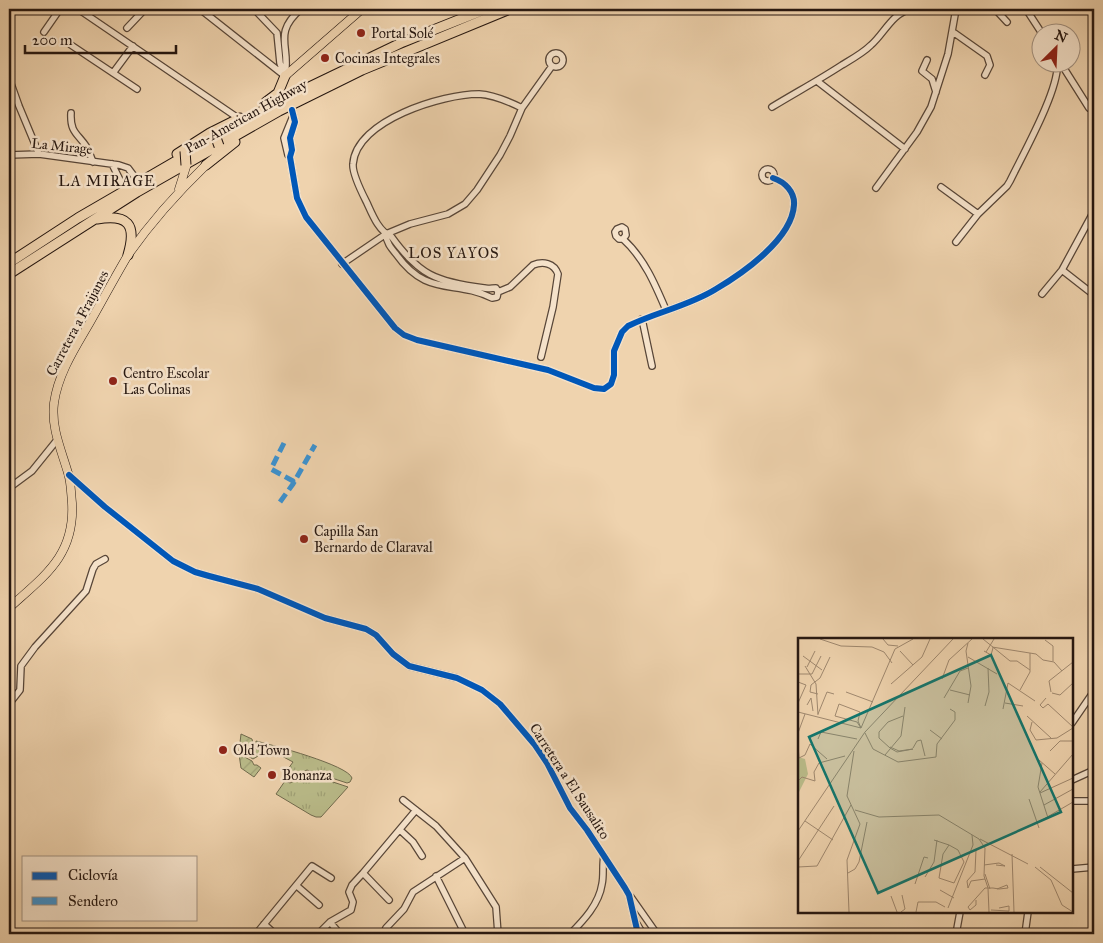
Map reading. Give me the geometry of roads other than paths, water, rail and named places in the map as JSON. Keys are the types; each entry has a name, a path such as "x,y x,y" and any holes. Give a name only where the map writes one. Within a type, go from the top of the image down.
{"highway":[{"name":"Pan-American Highway","path":"9,263 78,218 276,103 380,53 486,9"},
{"name":"Pan-American Highway","path":"9,274 92,220 279,111 362,70 510,9"},
{"path":"78,218 266,102 368,56 380,53"},
{"path":"92,220 218,148 235,142 293,113 347,83 362,70"},
{"path":"285,76 285,88 292,89"},
{"path":"266,102 278,93 285,76"},
{"path":"213,134 218,148"},
{"path":"206,165 235,142"},
{"path":"206,165 218,148"},
{"path":"186,150 186,166"},
{"path":"92,220 117,217 126,222 132,236 128,254"}],"main road":[{"path":"285,76 362,9"},
{"name":"Carretera a Fraijanes","path":"9,608 44,577 62,554 67,543 72,518 68,475 57,440 54,402 67,363 128,254 178,193 206,165"},
{"name":"Carretera a Fraijanes","path":"178,193 186,166"}],"street":[{"path":"44,32 60,9"},
{"path":"78,9 238,118"},
{"path":"127,28 145,9"},
{"path":"200,9 285,76"},
{"path":"254,9 280,34"},
{"path":"285,76 280,63 280,34 301,9"},
{"path":"772,107 817,82 872,45 894,18 911,9"},
{"path":"876,188 922,124 936,92 953,32 956,10 942,9"},
{"path":"994,9 1007,22"},
{"path":"1026,9 1034,22"},
{"path":"953,32 988,56 990,65 984,75"},
{"path":"71,45 137,89"},
{"path":"113,73 133,46"},
{"path":"927,60 922,71 932,79 936,92"},
{"path":"342,264 386,234 410,224 448,214 465,204 477,190 500,155 522,108 552,66"},
{"path":"956,242 978,214 1010,181 1047,103 1058,72"},
{"path":"1066,72 1089,108"},
{"path":"9,78 18,106 39,154"},
{"path":"817,82 905,150"},
{"path":"498,292 494,288 438,279 415,265 391,236 386,234 373,216 360,189 352,165 355,153 366,135 386,121 410,110 449,98 480,94 507,100 522,108"},
{"path":"71,113 70,122 72,129 86,146 93,162"},
{"path":"293,113 284,138 290,157 297,198 302,211 342,264 395,328 404,335 418,340 548,370 594,388 604,389 611,384 614,375 614,351 619,338 628,326 715,290 744,270 773,246 791,220 795,202 789,187 780,180 773,178"},
{"name":"La Mirage","path":"9,155 39,154 112,164 128,168 137,180"},
{"path":"112,164 124,188"},
{"path":"941,187 978,214"},
{"path":"1042,294 1062,270 1094,211"},
{"path":"386,234 386,240 412,273 437,286 484,294 492,298 497,296 498,292 510,286 536,263 548,263 558,274 554,307 541,357"},
{"path":"624,238 633,247 647,269 666,310"},
{"path":"1062,270 1094,295"},
{"path":"642,319 652,366"},
{"path":"9,488 32,470 57,440"},
{"name":"Carretera a El Sausalito","path":"68,475 173,561 194,572 253,587 325,618 366,629 376,635 393,654 409,666 456,678 482,690 500,704 535,744 547,763 570,808 587,830 629,895 633,918"},
{"path":"9,704 20,690 22,666 35,647 86,591 93,569 96,564 105,559"},
{"path":"1073,722 1094,691"},
{"path":"1073,780 1094,770"},
{"path":"403,800 436,826 465,858 496,907 498,934 479,934"},
{"path":"1073,801 1094,801"},
{"path":"318,934 330,922 351,910 353,902 350,896 350,889 416,810"},
{"path":"400,830 413,842 422,856"},
{"path":"570,934 587,916 598,899 603,883 604,856"},
{"path":"383,934 386,928 404,909 413,892 465,858"},
{"path":"256,934 312,866 330,878"},
{"path":"1073,869 1094,867"},
{"path":"364,873 389,900"},
{"path":"436,876 463,930"},
{"path":"297,886 319,905"},
{"path":"629,895 656,933 649,934"},
{"path":"956,934 960,913"},
{"path":"1025,934 1028,913"},
{"path":"633,918 638,934"},
{"path":"633,918 643,934"},
{"path":"330,922 340,934"},
{"path":"264,924 275,934"}],"place":[{"name":"Portal Solé","path":"361,33"},
{"name":"Cocinas Integrales","path":"325,58"},
{"name":"Centro Escolar Las Colinas","path":"113,381"},
{"name":"Capilla San Bernardo de Claraval","path":"304,539"},
{"name":"Old Town","path":"223,750"},
{"name":"Bonanza","path":"272,775"}],"district":[{"name":"LA MIRAGE","path":"107,181"},
{"name":"LOS YAYOS","path":"454,253"}]}
